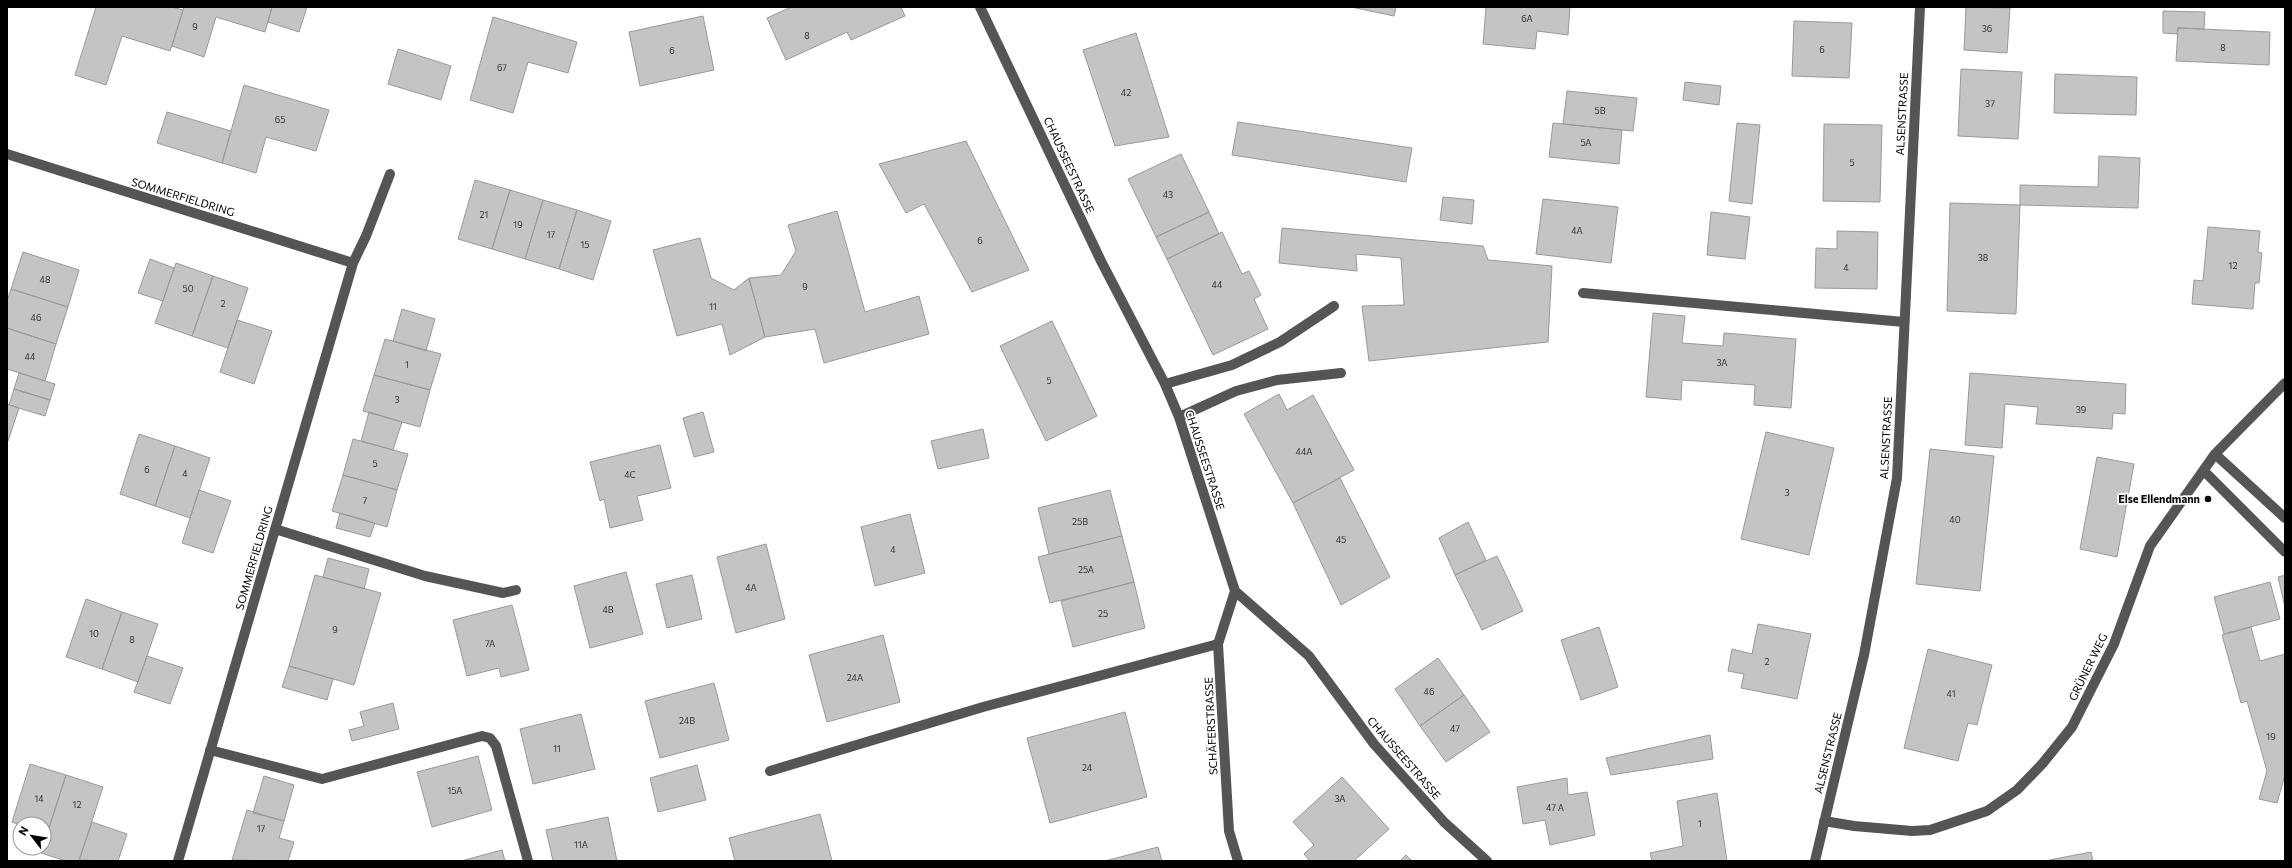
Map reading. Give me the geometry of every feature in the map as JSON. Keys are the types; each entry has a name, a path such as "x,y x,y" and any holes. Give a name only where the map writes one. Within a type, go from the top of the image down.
{"street":[{"name":"CHAUSSEESTRASSE","path":"980,7 1101,261 1165,384 1179,417 1235,591 1309,656 1374,744 1444,822 1487,861"},
{"name":"ALSENSTRASSE","path":"1815,861 1864,655 1897,478 1920,7"},
{"name":"SOMMERFIELDRING","path":"7,154 353,263"},
{"name":"SOMMERFIELDRING","path":"178,861 353,263 366,236 390,174"},
{"path":"1583,293 1904,322"},
{"path":"1165,384 1232,365 1280,342 1334,306"},
{"path":"1179,417 1236,391 1277,380 1341,373"},
{"name":"GRÜNER WEG","path":"1824,821 1854,826 1912,831 1930,830 1986,811 2017,790 2043,763 2072,727 2114,644 2150,546 2215,454 2285,383"},
{"path":"2215,454 2285,518"},
{"path":"2204,471 2285,552"},
{"path":"275,529 425,576 504,593 516,590"},
{"name":"SCHÄFERSTRASSE","path":"1235,591 1218,644 1229,831 1238,861"},
{"path":"770,771 983,707 1218,644"},
{"path":"210,750 322,779 482,736 490,738 496,746 528,861"}],"building":[{"path":"96,7 172,7 183,10 170,51 122,36 106,85 75,75"},
{"path":"184,7 272,7 265,32 216,17 204,57 172,46"},
{"path":"272,7 307,7 299,32 268,22"},
{"path":"791,7 901,7 905,16 851,40 847,32 786,60 767,18"},
{"path":"1351,7 1396,7 1394,16"},
{"path":"1486,7 1570,7 1568,35 1537,31 1535,49 1483,44"},
{"path":"1966,7 2010,8 2007,53 1964,50"},
{"path":"2163,11 2205,12 2204,29 2178,28 2177,34 2163,33"},
{"path":"703,16 714,70 640,86 629,32"},
{"path":"493,17 577,42 568,73 528,62 513,113 470,100"},
{"path":"1794,21 1852,23 1849,78 1792,76"},
{"path":"2178,28 2270,32 2269,65 2176,61"},
{"path":"1136,33 1169,137 1115,146 1083,50"},
{"path":"398,49 451,66 441,100 388,84"},
{"path":"1961,69 2022,72 2018,139 1958,136"},
{"path":"2055,74 2137,77 2136,115 2054,113"},
{"path":"1685,82 1721,86 1719,105 1683,100"},
{"path":"244,85 329,110 316,151 266,137 256,173 222,163"},
{"path":"1567,91 1637,98 1633,131 1563,124"},
{"path":"167,112 231,131 222,163 157,143"},
{"path":"1238,122 1412,148 1406,182 1232,155"},
{"path":"1553,123 1622,130 1619,164 1549,157"},
{"path":"1737,123 1760,125 1752,204 1729,201"},
{"path":"1824,124 1882,125 1880,202 1823,201"},
{"path":"966,141 1029,270 972,292 924,204 906,213 879,164"},
{"path":"1181,154 1209,212 1156,237 1128,179"},
{"path":"2099,156 2140,158 2138,208 2020,205 2020,185 2098,187"},
{"path":"475,180 510,190 492,249 458,239"},
{"path":"510,190 543,200 525,259 492,249"},
{"path":"1443,197 1474,200 1472,224 1440,220"},
{"path":"1543,199 1618,207 1611,263 1536,254"},
{"path":"543,200 577,210 559,269 525,259"},
{"path":"1950,203 2020,205 2016,314 1947,311"},
{"path":"577,210 611,221 593,280 559,269"},
{"path":"837,211 865,312 919,296 929,334 824,363 815,329 765,337 749,278 781,275 796,251 788,225"},
{"path":"1209,212 1219,234 1167,259 1156,237"},
{"path":"1711,212 1750,217 1745,259 1707,255"},
{"path":"2208,227 2260,231 2258,252 2262,253 2259,283 2255,283 2253,309 2192,304 2194,280 2203,281"},
{"path":"1282,228 1483,246 1488,260 1552,266 1548,342 1369,361 1362,306 1404,305 1401,258 1356,254 1357,271 1279,263"},
{"path":"1837,231 1878,232 1877,289 1815,288 1816,248 1837,249"},
{"path":"1222,232 1242,274 1249,271 1261,295 1254,299 1268,329 1213,355 1167,259"},
{"path":"700,238 711,278 734,290 749,278 765,337 730,355 722,324 677,336 653,250"},
{"path":"23,252 79,270 68,307 11,289"},
{"path":"150,259 174,268 163,301 138,293"},
{"path":"176,263 213,276 192,336 155,323"},
{"path":"213,276 248,288 228,348 192,336"},
{"path":"11,289 68,307 56,344 7,328 7,301"},
{"path":"402,309 435,319 426,351 393,341"},
{"path":"1653,313 1685,316 1682,343 1723,346 1724,333 1796,339 1791,408 1754,405 1755,385 1682,380 1681,400 1646,397"},
{"path":"237,320 272,331 254,384 220,372"},
{"path":"1052,321 1097,416 1046,441 1000,346"},
{"path":"7,328 56,344 45,381 7,369"},
{"path":"385,339 441,354 430,390 374,375"},
{"path":"19,373 55,384 50,400 14,389"},
{"path":"1970,373 2126,384 2125,414 2113,413 2112,429 2036,424 2038,407 2005,404 2002,448 1965,445"},
{"path":"374,375 430,390 420,427 363,411"},
{"path":"14,389 50,400 45,416 9,405"},
{"path":"1279,394 1287,410 1313,395 1354,470 1293,503 1244,414"},
{"path":"7,404 19,408 7,444"},
{"path":"369,412 402,422 393,450 361,441"},
{"path":"703,412 714,452 694,457 683,418"},
{"path":"983,429 989,458 938,469 931,441"},
{"path":"1766,432 1834,448 1809,555 1741,539"},
{"path":"139,434 175,446 155,506 120,494"},
{"path":"353,439 408,454 397,490 343,475"},
{"path":"660,445 671,488 637,496 643,520 610,528 604,499 600,501 590,462"},
{"path":"175,446 210,458 190,518 155,506"},
{"path":"1930,449 1994,456 1980,591 1916,584"},
{"path":"2097,457 2134,464 2117,557 2080,549"},
{"path":"343,475 397,490 387,527 332,511"},
{"path":"1340,478 1390,577 1341,605 1293,503"},
{"path":"199,490 231,501 213,553 182,543"},
{"path":"1110,490 1122,536 1049,554 1038,508"},
{"path":"340,513 375,523 370,537 336,528"},
{"path":"910,514 925,573 875,586 861,527"},
{"path":"1468,522 1486,560 1455,575 1439,538"},
{"path":"1122,536 1134,582 1050,603 1038,557"},
{"path":"766,544 785,619 736,633 717,557"},
{"path":"1497,556 1523,611 1482,630 1455,575"},
{"path":"328,558 369,569 364,589 323,577"},
{"path":"626,572 643,634 590,648 574,586"},
{"path":"315,575 381,593 354,685 289,666"},
{"path":"692,575 702,619 667,628 656,584"},
{"path":"2285,575 2285,607 2278,577"},
{"path":"1134,582 1145,628 1073,647 1061,601"},
{"path":"2270,582 2280,619 2224,634 2214,597"},
{"path":"86,599 122,612 102,669 66,657"},
{"path":"512,605 529,670 501,677 499,668 467,676 453,620"},
{"path":"122,612 158,624 138,682 102,669"},
{"path":"1758,624 1811,634 1797,699 1741,688 1744,674 1728,671 1732,649 1752,654"},
{"path":"1599,627 1618,687 1581,700 1561,640"},
{"path":"2251,627 2260,661 2285,654 2285,775 2277,803 2259,799 2267,771 2247,701 2241,703 2222,635"},
{"path":"883,635 900,702 827,722 809,655"},
{"path":"1928,649 1992,665 1977,725 1968,723 1958,761 1904,748"},
{"path":"147,656 183,668 170,704 134,692"},
{"path":"1438,658 1464,695 1420,726 1395,689"},
{"path":"289,666 333,679 327,700 282,687"},
{"path":"714,683 729,740 660,758 645,701"},
{"path":"1464,695 1490,732 1446,762 1420,726"},
{"path":"393,703 399,729 352,741 349,730 364,726 360,712"},
{"path":"1125,712 1147,797 1050,823 1027,738"},
{"path":"581,714 595,769 533,784 520,729"},
{"path":"1710,735 1713,759 1611,775 1606,758"},
{"path":"478,756 492,810 432,827 417,772"},
{"path":"30,764 66,775 52,818 52,816 14,816"},
{"path":"697,765 706,800 658,812 650,778"},
{"path":"66,775 103,787 79,861 66,861 50,856 52,856 52,819"},
{"path":"264,776 294,785 284,821 253,813"},
{"path":"1342,777 1389,829 1354,861 1310,861 1304,854 1314,845 1293,822"},
{"path":"1567,778 1568,795 1587,792 1595,835 1550,845 1545,820 1523,824 1517,787"},
{"path":"1717,793 1727,861 1652,861 1650,853 1683,846 1677,801"},
{"path":"247,810 284,821 279,838 294,842 288,861 232,860"},
{"path":"820,814 832,861 735,861 729,838"},
{"path":"608,817 617,861 553,861 546,830"},
{"path":"92,822 127,834 118,861 79,860"},
{"path":"1158,847 1162,861 1105,861"},
{"path":"502,850 505,861 461,861"},
{"path":"2091,852 2093,861 2044,861"},
{"path":"1406,855 1412,861 1400,861"}],"place":[{"name":"Else Ellendmann","path":"2208,499"}]}
